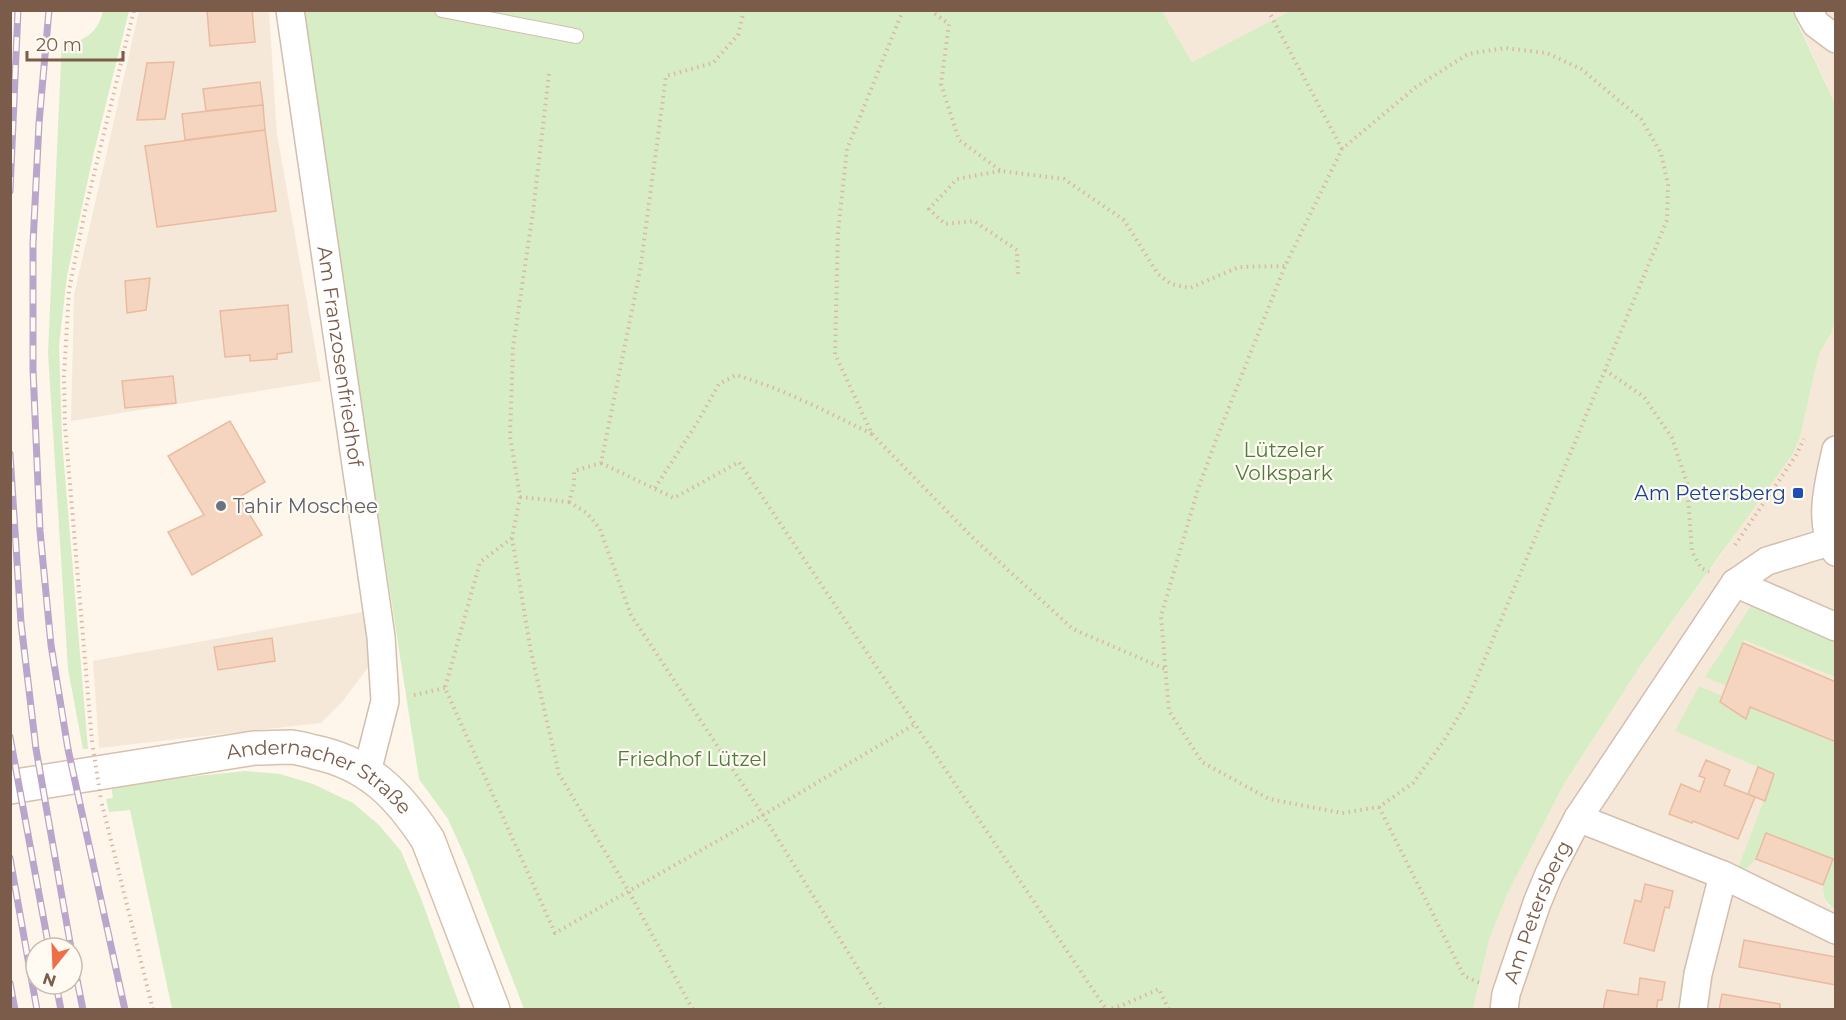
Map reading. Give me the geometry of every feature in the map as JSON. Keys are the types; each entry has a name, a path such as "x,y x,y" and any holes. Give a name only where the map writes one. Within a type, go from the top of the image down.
{"main road":[{"name":"Andernacher Straße","path":"10,787 254,748 304,749 326,754 367,772 396,797 412,815 428,840 494,1010"}],"street":[{"name":"Am Franzosenfriedhof","path":"290,10 381,637 385,701 367,772"},
{"path":"1808,10 1816,24 1836,39"},
{"path":"1832,547 1826,511 1836,450"},
{"name":"Am Petersberg","path":"1505,1002 1545,884 1578,818 1734,583 1767,561 1832,547"},
{"path":"1734,583 1836,627"},
{"name":"Am Petersberg","path":"1578,818 1723,875 1836,930"},
{"path":"1693,1010 1698,974 1723,875"}],"lane":[{"path":"442,10 576,36"}],"path":[{"path":"134,10 88,200 69,290 64,377 65,426 93,748 101,801 153,1010"},
{"path":"601,463 639,271 666,76 713,63 738,35 744,10"},
{"path":"903,10 847,149 838,232 835,354 872,434 973,538 1073,629 1166,669"},
{"path":"930,10 949,24 941,84 959,140 1001,171"},
{"path":"1268,10 1342,149"},
{"path":"1505,48 1547,53 1581,69 1641,119 1661,153 1668,185 1667,220 1466,704 1443,742 1413,783 1379,807 1342,813 1269,799 1202,762 1169,711 1161,616 1195,499 1216,440 1285,266 1342,149 1416,87 1468,54 1505,48"},
{"path":"549,74 533,213 513,347 510,436 520,496 512,538 531,652 559,774 629,892 693,1010"},
{"path":"1018,275 1017,250 974,221 945,224 928,209 957,179 1001,171 1064,179 1124,220 1158,274 1171,284 1190,288 1239,267 1285,266"},
{"path":"1605,370 1644,397 1672,438 1687,483 1692,552 1701,568 1734,583"},
{"path":"655,488 719,384 736,375 797,397 872,434"},
{"path":"1730,554 1795,457 1804,439"},
{"path":"569,502 574,484 574,471 601,463 674,498 739,462 1106,1009 1124,1007 1159,989 1169,1010"},
{"path":"520,496 569,502 587,513 600,529 631,615 763,815 884,1010"},
{"path":"512,538 480,562 445,688 555,933 763,815 915,724"},
{"path":"1379,807 1464,976 1505,1002"}],"shaded area":[{"path":"139,11 269,11 277,134 321,381 71,421 74,295"},
{"path":"1162,11 1290,11 1192,62"},
{"path":"1793,11 1835,11 1835,104"},
{"path":"1835,315 1835,640 1751,606 1726,685 1744,640 1835,677 1835,742 1751,708 1746,719 1720,702 1722,697 1700,686 1774,774 1739,868 1766,833 1833,859 1823,885 1823,895 1828,905 1835,909 1835,1009 1473,1010 1489,940 1507,895 1564,784 1641,665 1725,549 1800,437 1819,354 1832,332"},
{"path":"363,612 372,662 342,702 321,723 99,748 93,661"}],"green space":[{"path":"103,11 129,11 94,152 67,276 59,345 62,440 88,749 83,749 68,669 48,353 62,38 72,43 89,35 99,22"},
{"name":"Lützeler Volkspark","path":"300,11 1162,11 1192,62 1290,11 1792,11 1835,104 1836,315 1832,332 1819,354 1800,437 1792,455 1641,665 1564,784 1507,895 1489,940 1473,1009 524,1009 467,861 448,819 419,779"},
{"path":"1751,606 1835,640 1835,677 1744,640 1726,686 1705,677"},
{"path":"1699,686 1722,696 1720,703 1746,719 1750,707 1835,742 1835,909 1828,904 1823,892 1825,879 1833,859 1756,859 1747,868 1738,868 1774,774 1675,731"},
{"path":"245,771 280,774 313,784 353,803 379,825 401,851 422,901 461,1009 172,1009 130,810 109,812 106,799 113,798 111,785"}],"building":[{"path":"207,10 252,10 255,42 210,46"},
{"path":"174,62 165,119 137,120 147,63"},
{"path":"260,82 263,105 206,111 203,89"},
{"path":"263,105 265,130 185,140 182,114"},
{"path":"265,130 276,211 157,227 145,146"},
{"path":"150,278 146,310 127,313 125,281"},
{"path":"288,305 292,352 277,354 277,359 250,361 250,355 225,357 220,311"},
{"path":"173,376 176,403 125,408 122,381"},
{"name":"Tahir Moschee","path":"230,421 265,482 239,497 262,535 192,575 168,532 204,515 168,456"},
{"path":"272,638 275,661 218,670 214,647"},
{"path":"1743,643 1836,682 1836,742 1750,707 1746,719 1720,702"},
{"path":"1706,760 1730,770 1724,785 1755,797 1738,839 1669,814 1681,784 1700,792 1705,778 1699,776"},
{"path":"1758,767 1774,774 1765,801 1748,794"},
{"path":"1766,833 1833,859 1823,885 1756,859"},
{"path":"1645,884 1673,891 1669,908 1665,907 1654,951 1624,943 1635,900 1641,902"},
{"path":"1744,940 1836,957 1836,985 1739,967"},
{"path":"1640,978 1665,982 1662,1000 1658,1000 1656,1010 1603,1010 1607,990 1638,995"},
{"path":"1722,994 1780,1004 1780,1010 1719,1010"}],"railway":[{"path":"10,191 18,10"},
{"path":"49,10 39,123 33,244 33,369 40,531 51,645 68,749 125,1010"},
{"path":"10,454 21,623 36,749 69,936"},
{"path":"10,737 47,936"},
{"path":"10,858 37,1010"},
{"path":"10,983 15,1010"},
{"path":"58,996 61,1010"},
{"path":"80,996 83,1010"}],"place":[{"name":"Am Petersberg","path":"1798,493"},
{"name":"Tahir Moschee","path":"221,506"}],"park label":[{"name":"Friedhof Lützel","path":"692,759"}]}
